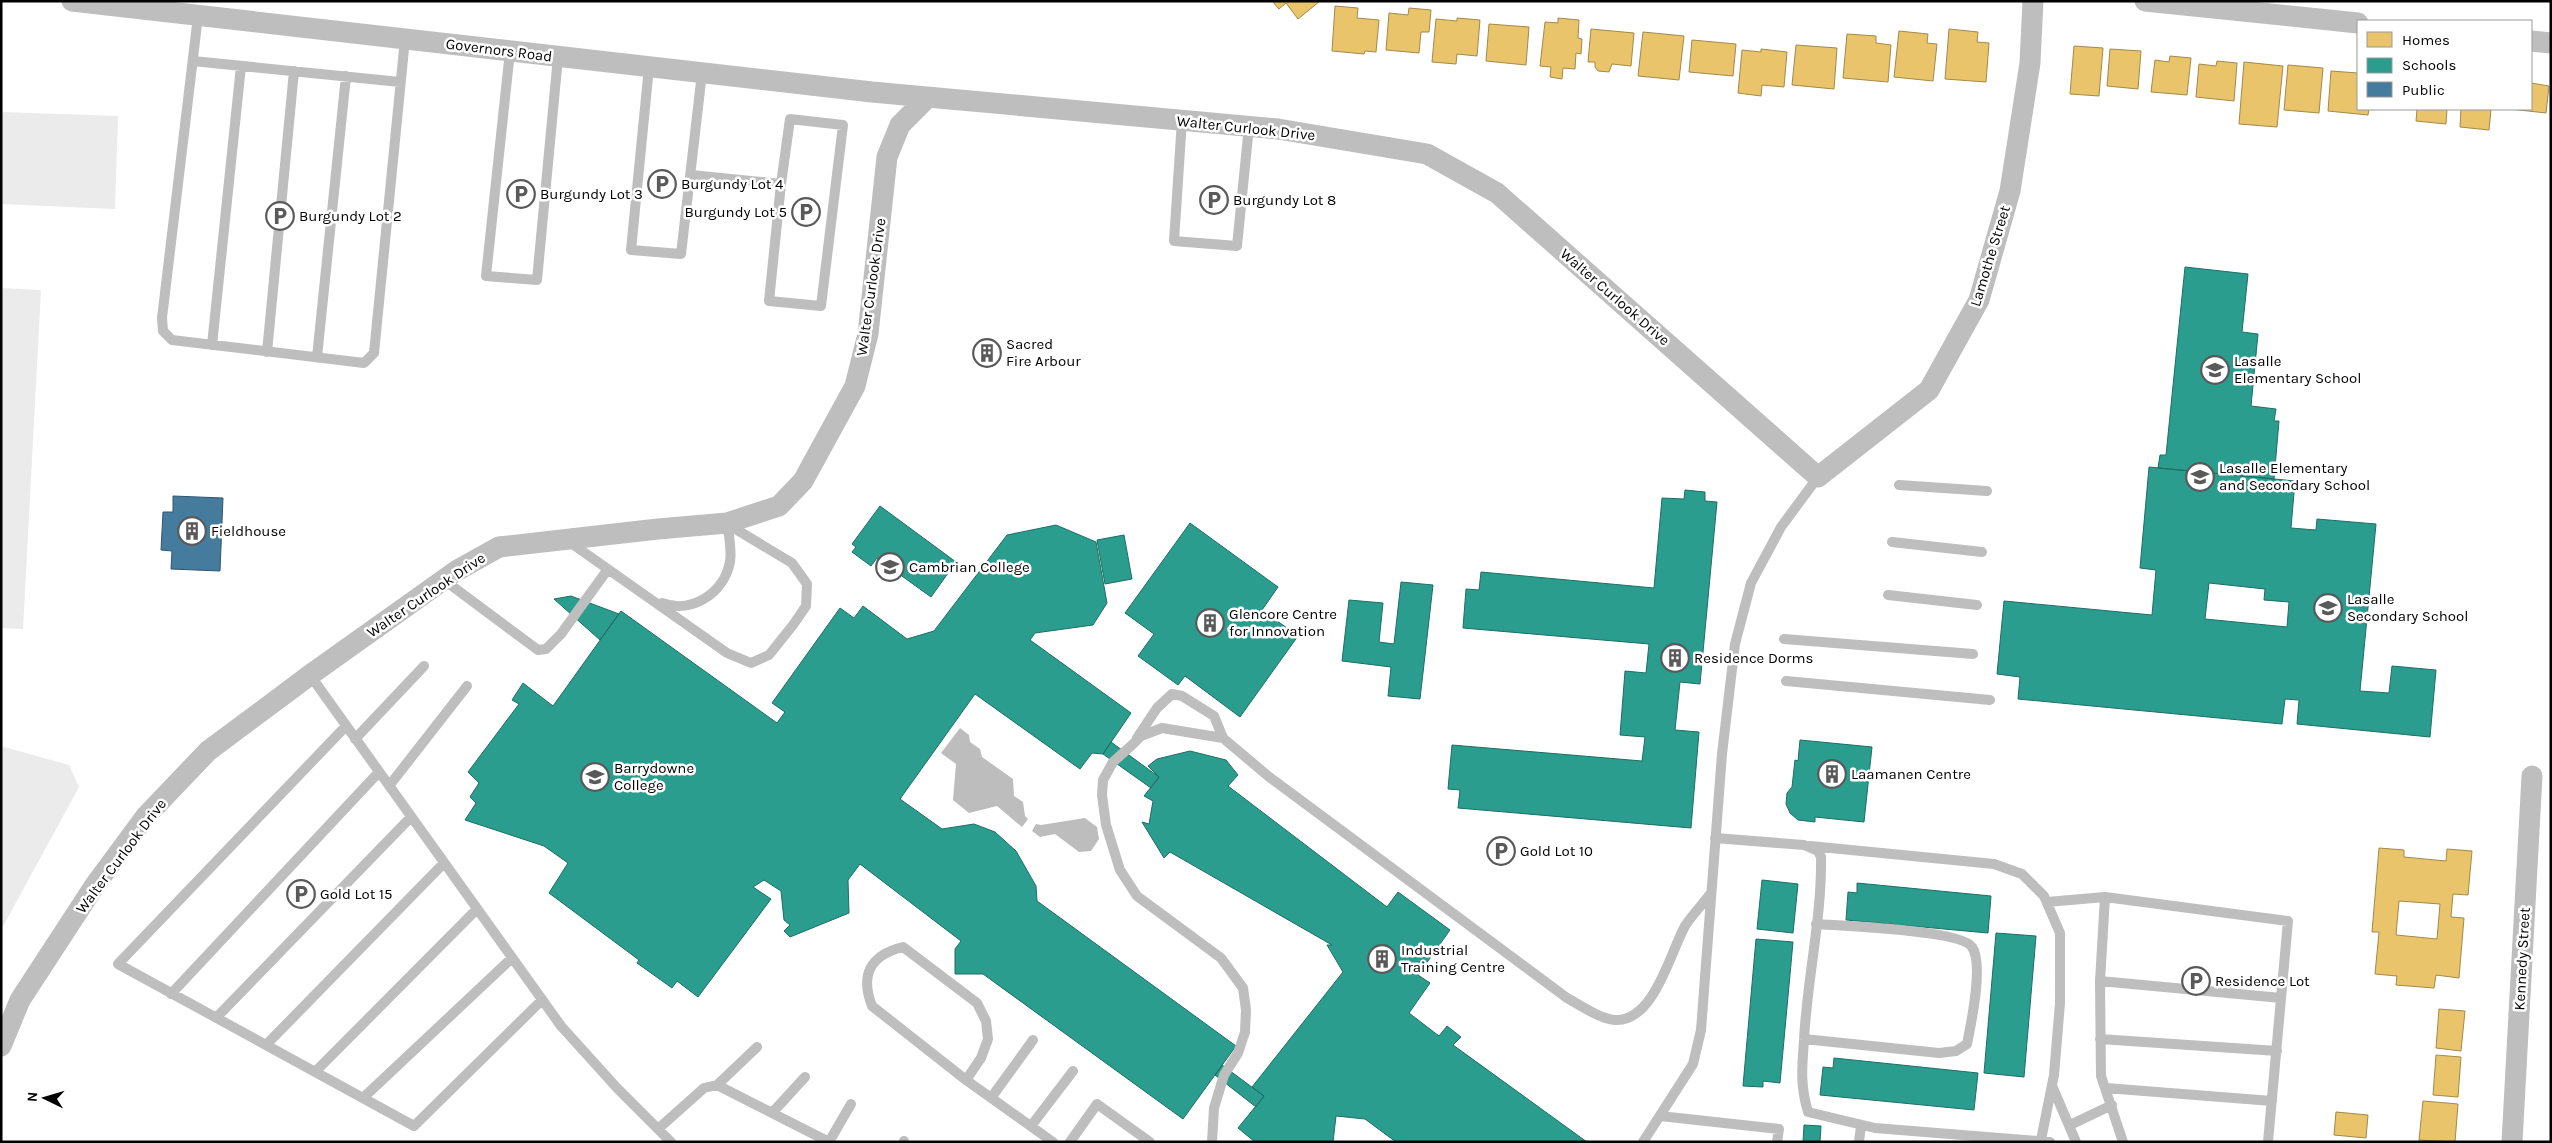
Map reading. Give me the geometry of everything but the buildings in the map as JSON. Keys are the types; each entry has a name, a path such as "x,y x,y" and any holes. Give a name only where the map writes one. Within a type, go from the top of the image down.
{"street":[{"name":"Governors Road","path":"72,1 927,98"},
{"name":"Lamothe Street","path":"1818,477 1929,390 1979,300 2010,191 2030,63 2032,1"},
{"path":"2145,1 2357,23"},
{"path":"2532,41 2551,43"},
{"name":"Walter Curlook Drive","path":"3,1038 20,1000 95,885 146,816 208,750 444,580 499,547 726,523 779,506 803,481 855,386 868,334 887,157 900,125 927,98 1278,129 1426,154 1497,193 1818,477"},
{"name":"Kennedy Street","path":"2512,1142 2532,776"}],"lane":[{"path":"198,16 162,318 163,331 172,340 364,363 374,353 405,39"},
{"path":"510,51 486,276 537,280 558,57"},
{"path":"193,61 400,82"},
{"path":"212,345 241,66"},
{"path":"649,67 631,250 681,254 702,73"},
{"path":"267,352 294,71"},
{"path":"316,357 346,76"},
{"path":"790,119 843,125 821,306 769,301 782,184 790,119"},
{"path":"1182,120 1174,241 1237,246 1249,126"},
{"path":"690,175 782,184"},
{"path":"1643,1142 1693,1064 1700,1030 1722,754 1735,644 1751,583 1781,527 1818,477"},
{"path":"1899,485 1987,491"},
{"path":"649,598 672,606 694,604 709,597 725,579 730,561 726,523"},
{"path":"566,539 727,653 751,663 769,655 806,606 807,584 792,563 726,523"},
{"path":"1892,542 1982,552"},
{"path":"444,580 538,650 546,650 561,634 608,569"},
{"path":"1888,595 1977,605"},
{"path":"1784,639 1973,654"},
{"path":"355,738 424,666"},
{"path":"310,675 561,1026 617,1088 671,1142"},
{"path":"1786,680 1990,700"},
{"path":"389,786 467,686"},
{"path":"1132,745 1158,708 1172,694 1182,696 1214,716 1223,738 1268,776 1559,992 1604,1018 1618,1020 1627,1018 1640,1011 1652,998 1685,925 1711,893"},
{"path":"346,726 118,964 414,1126 542,1000"},
{"path":"1212,1142 1214,1108 1224,1075 1238,1053 1245,1032 1246,1010 1243,988 1221,958 1137,896 1120,870 1106,825 1102,795 1103,780 1113,762 1141,736 1162,728 1223,738"},
{"path":"171,994 379,772"},
{"path":"216,1018 412,817"},
{"path":"1715,838 1804,846 1994,864 2022,874 2044,896 2060,933 2060,1003 2046,1141 1861,1126 1808,1112 1801,1088 1821,857 1818,851 1804,846"},
{"path":"266,1045 444,863"},
{"path":"2047,902 2105,897 2288,921 2268,1142"},
{"path":"2105,897 2100,981 2101,1076 2123,1142"},
{"path":"315,1072 477,909"},
{"path":"1804,1039 1939,1053 1956,1051 1967,1044 1976,987 1977,958 1972,946 1961,938 1898,930 1816,924"},
{"path":"966,1080 981,1058 988,1039 986,1021 977,1003 903,947 890,950 876,958 867,975 866,990 872,1006 966,1080 1053,1142"},
{"path":"363,1098 512,958"},
{"path":"2100,981 2281,998"},
{"path":"2100,1039 2277,1051"},
{"path":"991,1098 1033,1040"},
{"path":"658,1128 704,1088 717,1085 757,1047"},
{"path":"1031,1126 1073,1071"},
{"path":"772,1113 805,1078"},
{"path":"717,1085 829,1142 851,1104"},
{"path":"2052,1086 2076,1142"},
{"path":"2106,1088 2272,1100"},
{"path":"1070,1142 1097,1104 1150,1142"},
{"path":"2070,1125 2112,1105"},
{"path":"1660,1116 1779,1129 1777,1142"},
{"path":"1859,1142 1861,1126"}],"shaded area":[{"path":"1,112 118,116 115,209 1,204"},
{"path":"1,288 41,290 23,629 1,628"},
{"path":"960,728 969,735 970,742 980,749 982,757 1013,779 1014,796 1023,802 1025,816 1028,819 1022,827 997,806 969,813 953,800 956,764 941,753"},
{"path":"1,746 69,765 79,787 1,930"},
{"path":"1085,818 1097,827 1099,839 1091,851 1079,852 1055,834 1040,837 1032,831 1036,824 1041,825"}],"place":[{"name":"Burgundy Lot 4","path":"662,184"},
{"name":"Burgundy Lot 3","path":"521,194"},
{"name":"Burgundy Lot 8","path":"1214,200"},
{"name":"Burgundy Lot 5","path":"806,212"},
{"name":"Burgundy Lot 2","path":"280,216"},
{"name":"Sacred Fire Arbour","path":"987,353"},
{"name":"Lasalle Elementary School","path":"2215,370"},
{"name":"Lasalle Elementary and Secondary School","path":"2200,477"},
{"name":"Fieldhouse","path":"192,531"},
{"name":"Cambrian College","path":"890,567"},
{"name":"Lasalle Secondary School","path":"2328,608"},
{"name":"Glencore Centre for Innovation","path":"1210,623"},
{"name":"Residence Dorms","path":"1675,658"},
{"name":"Laamanen Centre","path":"1832,774"},
{"name":"Barrydowne College","path":"595,777"},
{"name":"Gold Lot 10","path":"1501,851"},
{"name":"Gold Lot 15","path":"301,894"},
{"name":"Industrial Training Centre","path":"1382,959"},
{"name":"Residence Lot","path":"2196,981"}]}
